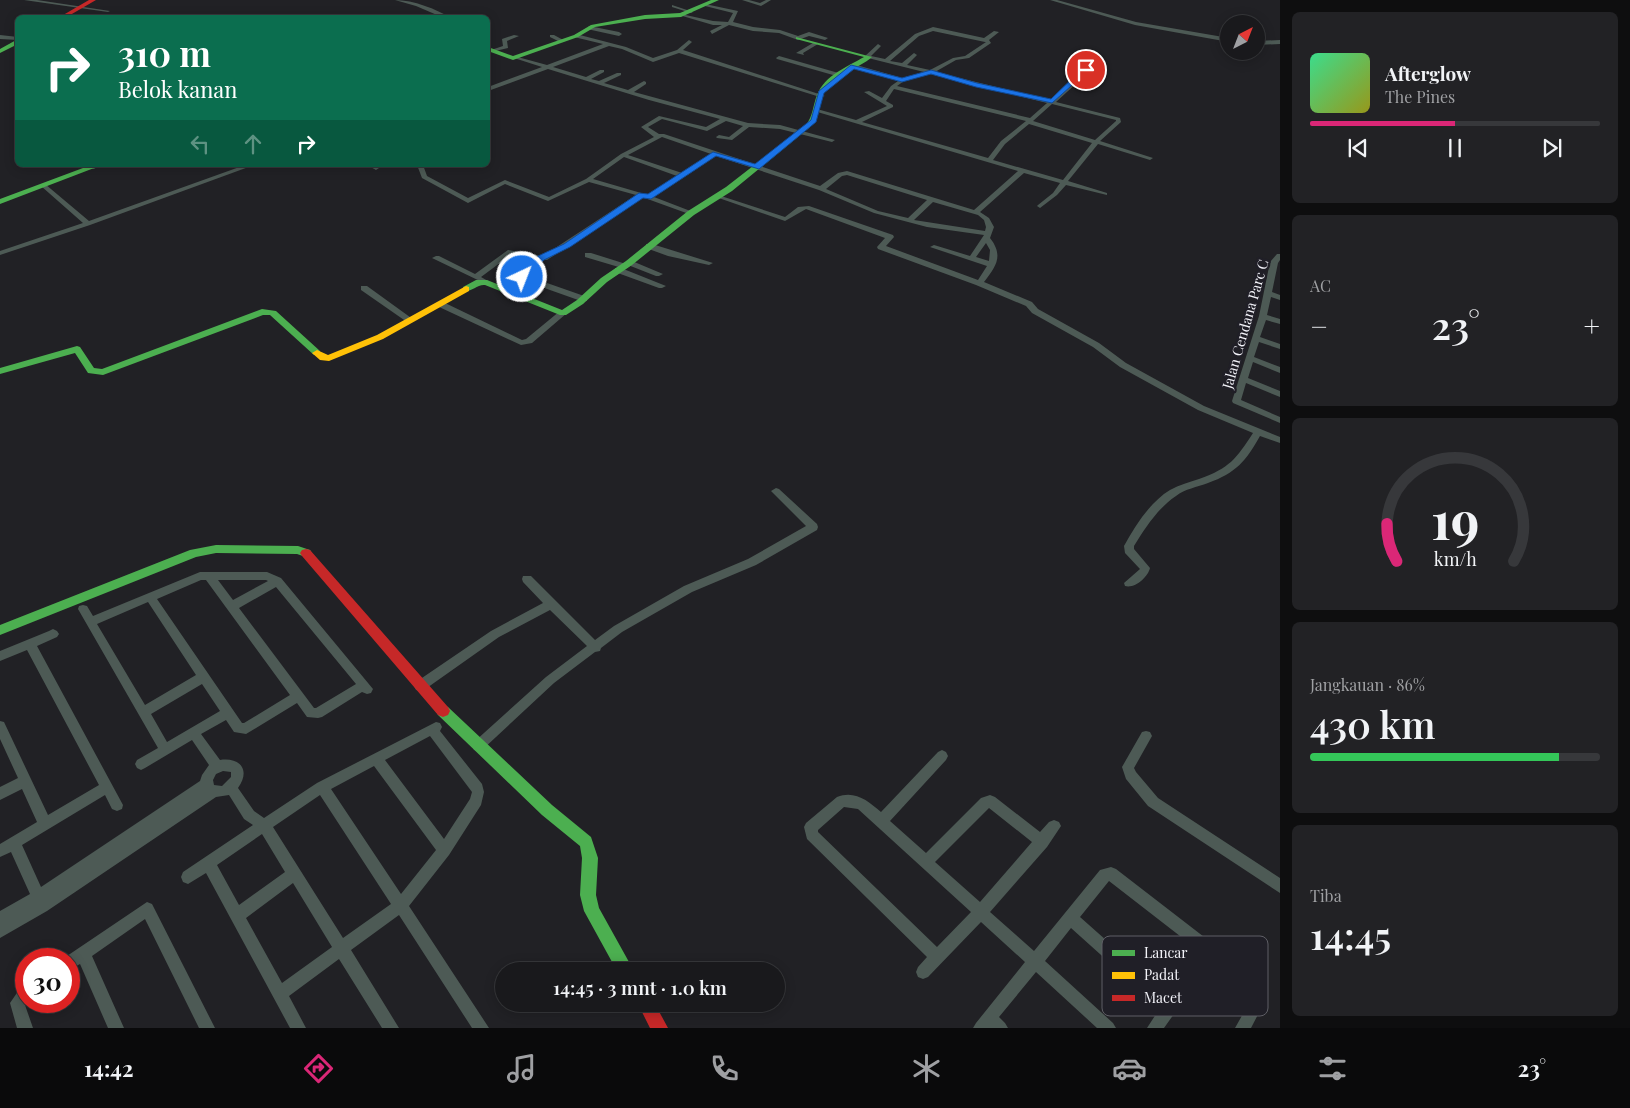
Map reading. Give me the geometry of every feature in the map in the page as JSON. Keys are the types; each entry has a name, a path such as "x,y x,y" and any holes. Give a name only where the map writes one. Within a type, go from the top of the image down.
{"street":[{"path":"26,0 108,11"},
{"path":"66,15 93,0"},
{"path":"397,0 445,15"},
{"path":"744,0 754,1 763,5 769,0"},
{"path":"1052,0 1129,21 1220,38"},
{"path":"576,36 589,28 645,16 682,11 712,2 736,12 730,24 712,32"},
{"path":"682,11 706,21 780,32 815,44 976,85 1052,101 1118,119 1119,121 1097,141 1066,182 1040,206"},
{"path":"436,15 441,13"},
{"path":"694,26 706,21"},
{"path":"589,28 619,34"},
{"path":"883,101 893,87 902,80 931,72 955,59 967,57 989,42 933,29 917,35 886,61"},
{"path":"985,40 996,32"},
{"path":"798,38 809,34 826,38"},
{"path":"492,53 506,47 504,40 516,36"},
{"path":"516,57 557,38 576,36 609,44 653,60 679,51 688,42"},
{"path":"0,38 12,42"},
{"path":"0,51 12,42"},
{"path":"1265,43 1280,42"},
{"path":"490,87 609,44"},
{"path":"802,54 799,53 815,44"},
{"path":"440,304 521,343 529,341 563,313 584,299 604,280 681,223 691,213 756,167 801,131 814,120 822,96 821,92 840,75 868,57 878,46"},
{"path":"679,51 822,96"},
{"path":"492,53 516,57 725,119 801,131 832,140"},
{"path":"903,65 914,55"},
{"path":"990,160 1011,134 1045,111 1052,101 1077,80 1097,57"},
{"path":"779,58 840,75"},
{"path":"853,66 902,80"},
{"path":"588,78 602,71"},
{"path":"601,82 619,74"},
{"path":"629,92 644,83"},
{"path":"893,87 1030,121 1150,158"},
{"path":"857,122 891,106 867,92"},
{"path":"817,111 1105,194"},
{"path":"658,136 644,127 660,117 666,117 707,130 725,119"},
{"path":"718,137 730,138 748,124"},
{"path":"421,167 424,178 468,201 505,182 548,199 588,180 623,156 662,135 821,189 876,212 986,236 995,254 993,265 979,283"},
{"path":"584,299 522,277 541,258 567,245 716,153"},
{"path":"623,156 682,175"},
{"path":"0,202 93,167"},
{"path":"0,253 88,224 245,167"},
{"path":"975,213 1022,171"},
{"path":"821,189 843,173 975,213 987,219 990,227 971,259"},
{"path":"588,180 645,196 691,213"},
{"path":"42,185 88,224"},
{"path":"716,196 785,218 790,218 800,208 807,207 887,236 890,238 881,247 979,283 1029,304 1035,311 1096,344 1123,365 1201,408 1280,440"},
{"path":"909,220 932,199"},
{"path":"649,246 671,254 709,263"},
{"path":"934,247 993,265"},
{"path":"0,371 77,349 91,371 103,372 262,312 273,313 323,358 329,358 370,342 440,304 480,279 513,252 541,258"},
{"path":"588,254 624,266 660,274"},
{"name":"Jalan Cendana Parc C","path":"1280,256 1274,262 1276,274 1268,293 1263,316 1236,401 1280,420"},
{"path":"436,258 544,308 563,313"},
{"path":"624,266 662,286"},
{"path":"364,288 410,320"},
{"path":"1268,293 1280,298"},
{"path":"1263,316 1280,322"},
{"path":"1256,338 1280,348"},
{"path":"1250,358 1280,370"},
{"path":"1243,379 1280,394"},
{"path":"1129,583 1144,573 1145,568 1129,550 1129,546 1154,510 1180,489 1193,486 1227,471 1240,462 1258,432"},
{"path":"478,746 550,680 618,630 688,589 752,562 812,529 813,525 776,491"},
{"path":"0,630 194,553 216,549 298,550 311,557 420,686 478,746 586,842 590,858 588,896 592,911 621,962"},
{"path":"90,622 197,576 209,576 267,576 277,581 365,687 313,714 209,576"},
{"path":"527,579 596,648"},
{"path":"231,607 277,581"},
{"path":"150,597 226,713 242,730 298,696"},
{"path":"420,686 496,634 551,604"},
{"path":"83,609 165,750"},
{"path":"0,656 54,634"},
{"path":"30,644 117,805"},
{"path":"143,712 202,678"},
{"path":"141,764 226,713"},
{"path":"0,726 45,824"},
{"path":"188,877 322,787 435,728 478,792 476,801 444,850 401,906 279,994"},
{"path":"193,732 217,767"},
{"path":"1146,736 1128,766 1130,775 1153,802 1280,886"},
{"path":"881,821 942,756"},
{"path":"376,758 444,850"},
{"path":"227,764 238,771 237,779 231,788 222,792 210,788 208,774 217,767 227,764"},
{"path":"0,794 26,780"},
{"path":"0,851 108,787"},
{"path":"322,787 481,1028"},
{"path":"0,931 210,788"},
{"path":"231,788 249,815 264,825 391,1028"},
{"path":"937,957 810,831 820,818 842,801 861,803 1108,1028"},
{"path":"926,862 986,802 990,801 1042,842"},
{"path":"923,972 980,913 1054,826"},
{"path":"14,843 40,902"},
{"path":"208,863 298,1028"},
{"path":"236,916 295,873"},
{"path":"990,1025 1105,875 1111,874 1190,936"},
{"path":"0,919 40,902"},
{"path":"80,955 147,909 207,1028"},
{"path":"1071,918 1102,946"},
{"path":"83,953 116,1028"},
{"path":"650,1012 659,1028"},
{"path":"20,1013 25,1028"},
{"path":"1155,1028 1164,1016"},
{"path":"1243,1028 1250,1016"}],"traffic: fast":[{"path":"490,50 513,58 576,36 593,26 645,17 681,15 716,0"},
{"path":"466,289 479,282 487,283 563,313 580,302 604,280 629,263 691,213 729,189 808,126 814,118 819,97 829,81 869,57 798,38"},
{"path":"0,51 15,43"},
{"path":"0,202 93,167"},
{"path":"0,371 77,349 91,371 103,372 262,312 273,313 317,353"},
{"path":"0,630 194,553 216,549 298,550 306,553"},
{"path":"443,711 547,810 586,842 590,858 588,895 592,911 621,962"}],"traffic: slow":[{"path":"317,353 323,358 329,358 380,337 466,289"}],"traffic: jam":[{"path":"66,15 93,0"},
{"path":"306,553 443,711"},
{"path":"650,1012 659,1028"}],"route":[{"path":"522,277 541,258 543,259 567,245 642,195 649,197 716,153 756,167 814,120 822,96 821,92 853,66 902,80 931,72 976,85 1052,101 1086,70"}]}
